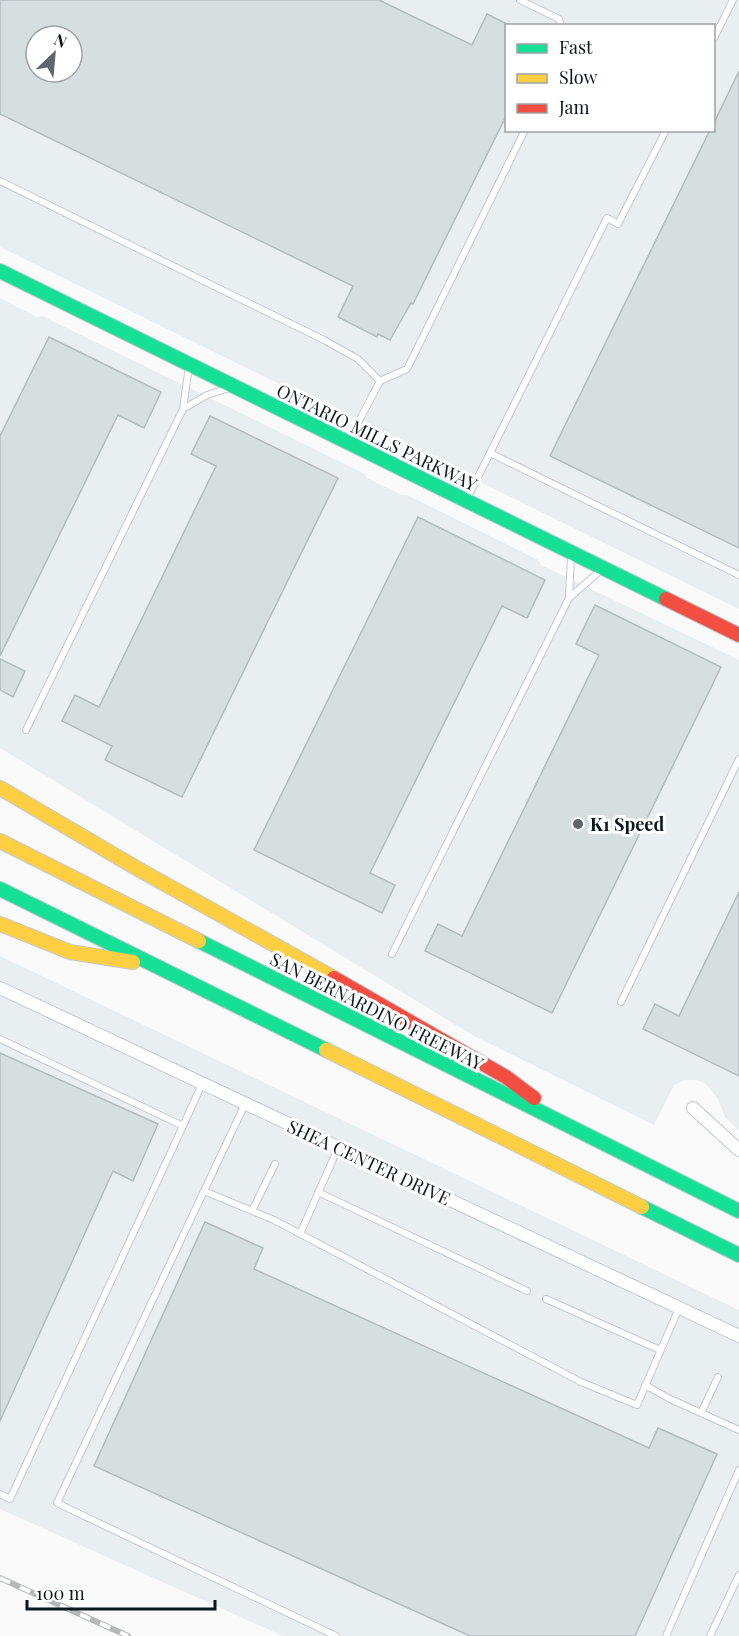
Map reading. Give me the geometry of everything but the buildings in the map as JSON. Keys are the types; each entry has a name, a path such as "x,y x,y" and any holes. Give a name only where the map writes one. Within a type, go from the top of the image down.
{"main road":[{"name":"ONTARIO MILLS PARKWAY","path":"0,271 739,635"},
{"path":"0,788 507,1077 586,1136"},
{"name":"SAN BERNARDINO FREEWAY","path":"0,841 739,1211"},
{"path":"0,889 739,1255"},
{"path":"0,924 70,952 153,965"}],"street":[{"name":"SHEA CENTER DRIVE","path":"0,988 739,1336"},
{"path":"693,1108 739,1150"}],"lane":[{"path":"520,0 559,19 560,24"},
{"path":"715,36 733,0"},
{"path":"348,442 380,381 407,369 524,132"},
{"path":"466,501 607,218 618,224 665,132"},
{"path":"0,181 324,340 358,359 380,381"},
{"path":"26,730 183,409 190,364"},
{"path":"183,409 207,395 234,386"},
{"path":"490,453 739,575"},
{"path":"569,598 571,552"},
{"path":"392,954 569,598 604,568"},
{"path":"621,1002 739,759"},
{"path":"0,1039 183,1126"},
{"path":"0,1494 10,1499 202,1084"},
{"path":"245,1104 57,1503 336,1636"},
{"path":"300,1234 338,1148"},
{"path":"252,1211 275,1164"},
{"path":"204,1191 300,1234 581,1382 637,1405 679,1308"},
{"path":"318,1192 527,1291"},
{"path":"546,1299 660,1350"},
{"path":"701,1413 718,1377"},
{"path":"645,1385 670,1399 739,1430"},
{"path":"666,1636 739,1470"},
{"path":"710,1636 739,1575"}],"shaded area":[{"path":"0,0 739,0 739,609 0,247"},
{"path":"0,298 159,373 365,474 367,478 402,495 407,495 538,560 541,565 739,660 739,1131 725,1117 718,1099 705,1083 685,1080 674,1085 654,1125 474,1036 0,748"},
{"path":"0,956 739,1310 739,1636 283,1636 0,1509"}],"railway":[{"path":"0,1578 128,1636"}],"traffic: fast":[{"path":"0,271 666,599"},
{"path":"0,889 326,1050"},
{"path":"199,941 739,1211"},
{"path":"642,1207 739,1255"}],"traffic: slow":[{"path":"0,788 138,869 334,978"},
{"path":"0,841 199,941"},
{"path":"0,924 70,952 133,962"},
{"path":"326,1050 642,1207"}],"traffic: jam":[{"path":"666,599 739,635"},
{"path":"334,978 506,1077 534,1098"}],"place":[{"name":"K1 Speed","path":"578,824"}]}
